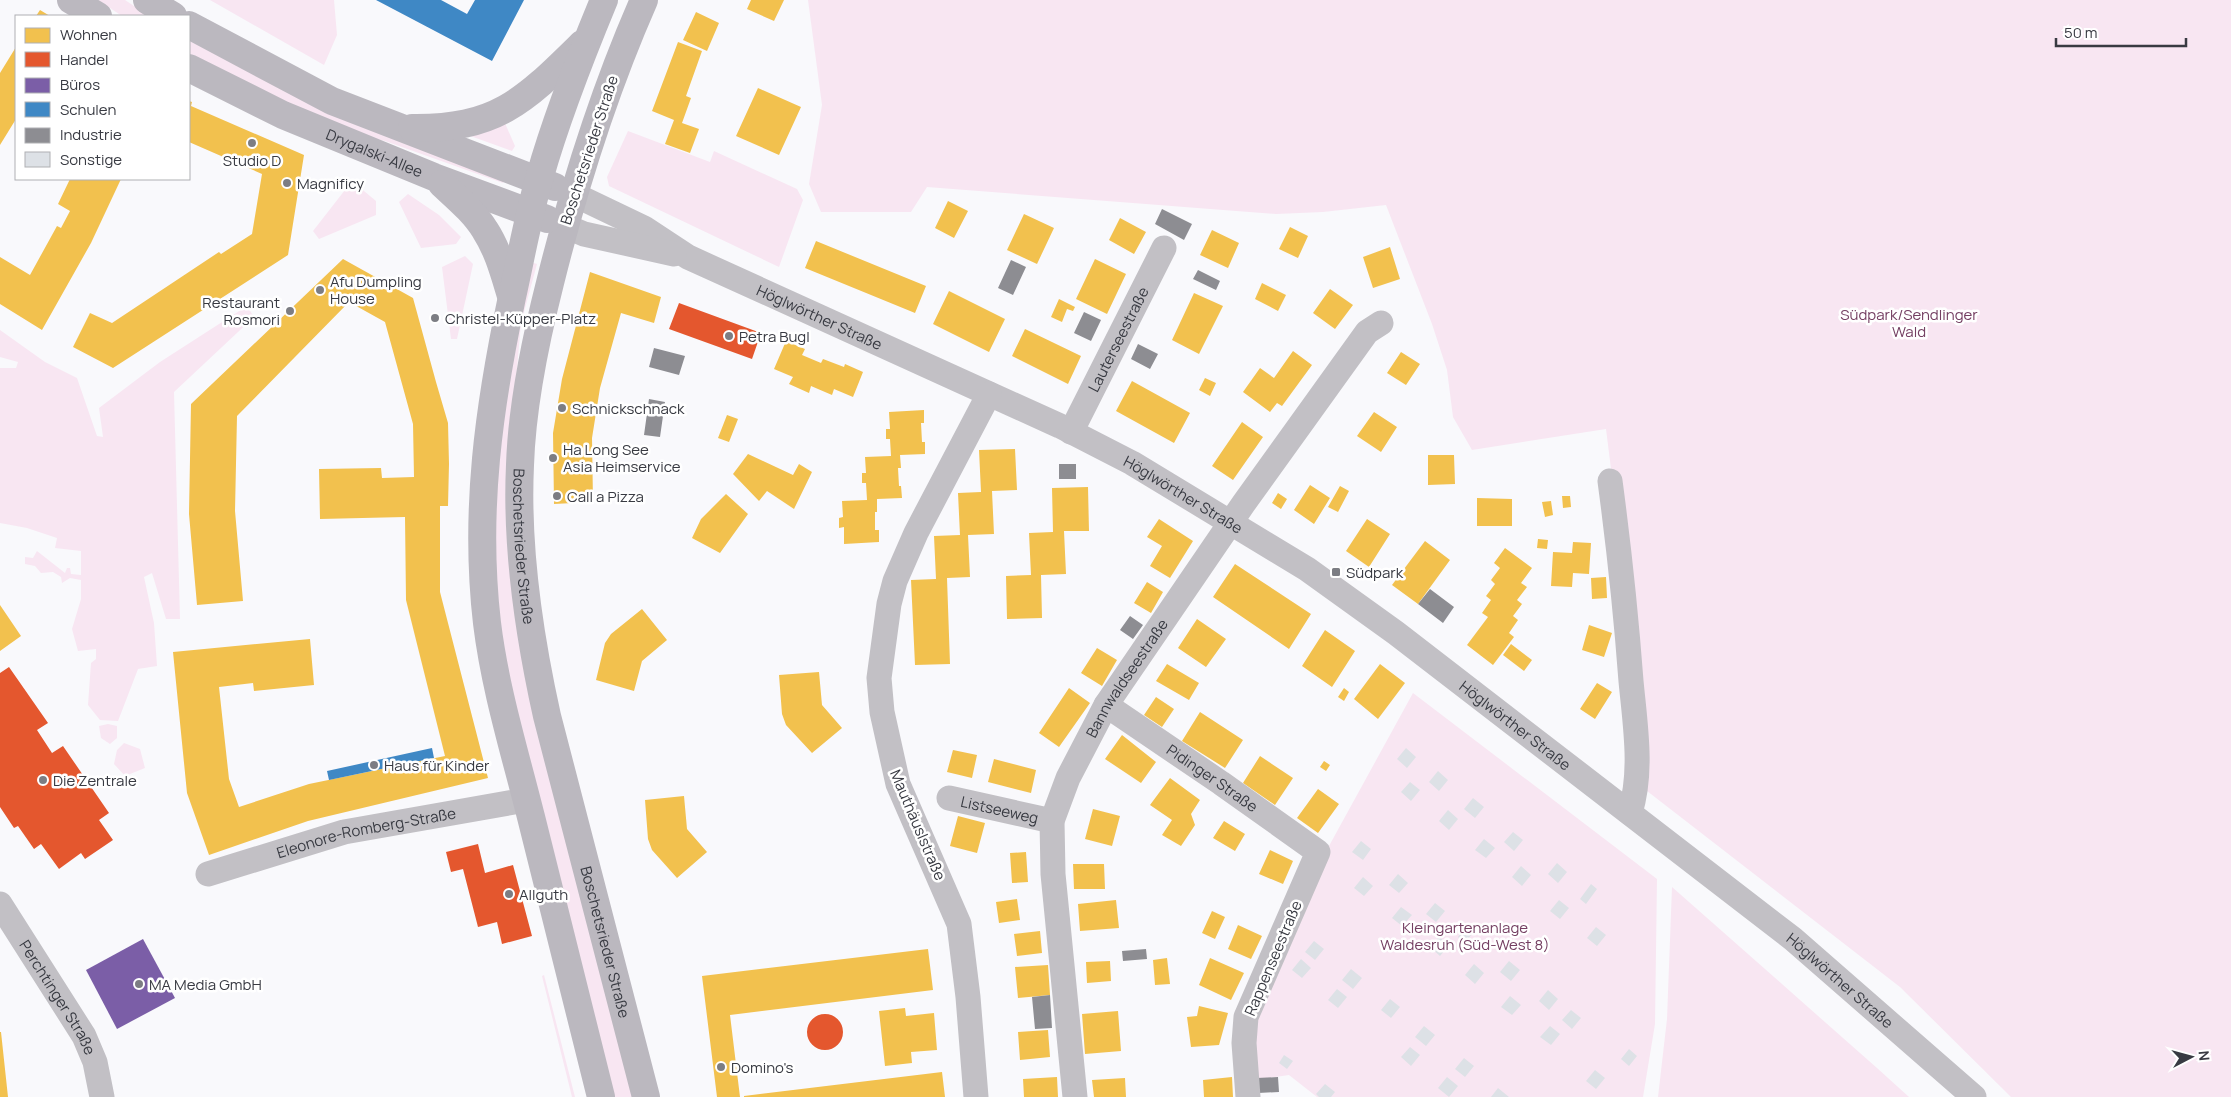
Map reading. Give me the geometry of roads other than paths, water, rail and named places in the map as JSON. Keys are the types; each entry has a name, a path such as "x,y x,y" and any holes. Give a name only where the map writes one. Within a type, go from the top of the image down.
{"main road":[{"path":"71,0 96,15"},
{"path":"147,0 171,15"},
{"path":"600,1097 506,721 493,661 487,624 482,545 482,484 501,350 539,180 558,118 604,0"},
{"name":"Boschetsrieder Straße","path":"644,0 620,55 573,194 540,322 526,398 520,464 519,504 533,652 547,716 646,1097"},
{"path":"190,25 332,101 539,180"},
{"path":"397,127 438,128 478,122 498,114 513,106 533,90 588,38"},
{"name":"Drygalski-Allee","path":"190,68 283,115 434,177 565,226"},
{"path":"434,177 469,209 485,230 500,259 512,300"},
{"name":"Höglwörther Straße","path":"539,180 573,194"},
{"path":"482,545 498,539 512,540 522,545"}],"street":[{"name":"Höglwörther Straße","path":"573,194 644,228 688,257 1071,432 1132,463 1307,569 1396,634 1793,939 1974,1097"},
{"name":"Höglwörther Straße","path":"565,226 584,234 688,257"},
{"name":"Lauterseestraße","path":"1071,432 1164,248"},
{"name":"Bannwaldseestraße","path":"1075,1097 1053,874 1052,821 1068,778 1106,705 1231,522 1367,332 1381,323"},
{"name":"Mauthäuslstraße","path":"976,1097 968,997 959,924 898,784 882,712 879,678 889,604 895,581 916,533 989,394"},
{"path":"1610,481 1623,580 1636,734 1636,795 1630,813"},
{"name":"Pidinger Straße","path":"1106,705 1318,852"},
{"name":"Listseeweg","path":"949,798 1052,821"},
{"name":"Eleonore-Romberg-Straße","path":"208,874 344,832 526,800"},
{"name":"Rappenseestraße","path":"1248,1097 1244,1043 1246,1017 1318,852"},
{"name":"Perchtinger Straße","path":"0,904 84,1036 95,1062 102,1097"}],"place":[{"name":"Studio D","path":"252,143"},
{"name":"Magnificy","path":"287,183"},
{"name":"Afu Dumpling House","path":"320,290"},
{"name":"Restaurant Rosmori","path":"290,311"},
{"name":"Christel-Küpper-Platz","path":"435,318"},
{"name":"Petra Bugl","path":"729,336"},
{"name":"Schnickschnack","path":"562,408"},
{"name":"Ha Long See Asia Heimservice","path":"553,458"},
{"name":"Call a Pizza","path":"557,496"},
{"name":"Südpark","path":"1336,572"},
{"name":"Haus für Kinder","path":"374,765"},
{"name":"Die Zentrale","path":"43,780"},
{"name":"Allguth","path":"509,894"},
{"name":"MA Media GmbH","path":"139,984"},
{"name":"Domino's","path":"721,1067"}],"park label":[{"name":"Südpark/Sendlinger Wald","path":"1909,322"},
{"name":"Kleingartenanlage Waldesruh (Süd-West 8)","path":"1465,936"}]}
